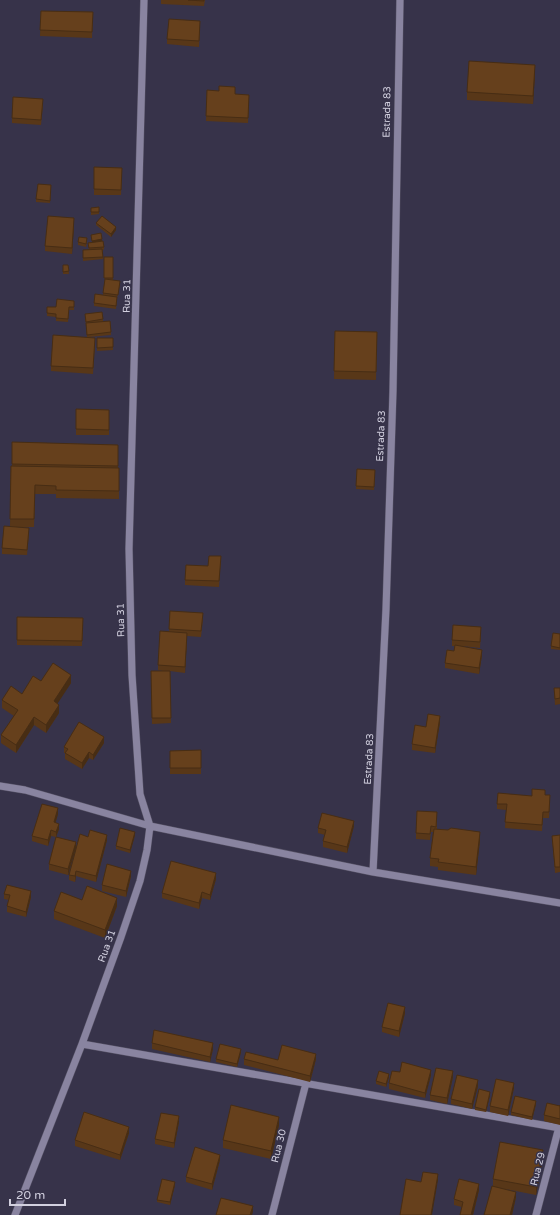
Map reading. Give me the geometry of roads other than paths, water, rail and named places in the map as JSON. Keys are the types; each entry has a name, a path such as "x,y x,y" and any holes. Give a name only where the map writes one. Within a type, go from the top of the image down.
{"street":[{"name":"Rua 31","path":"15,1215 82,1044 140,881 147,850 150,826 140,794 132,675 129,549 144,0"},
{"name":"Estrada 83","path":"373,872 386,609 393,399 400,0"},
{"path":"0,786 25,790 150,826 373,872 560,904"},
{"path":"82,1044 306,1082 559,1128"},
{"name":"Rua 30","path":"272,1215 306,1082"},
{"name":"Rua 29","path":"536,1215 559,1128"}]}
